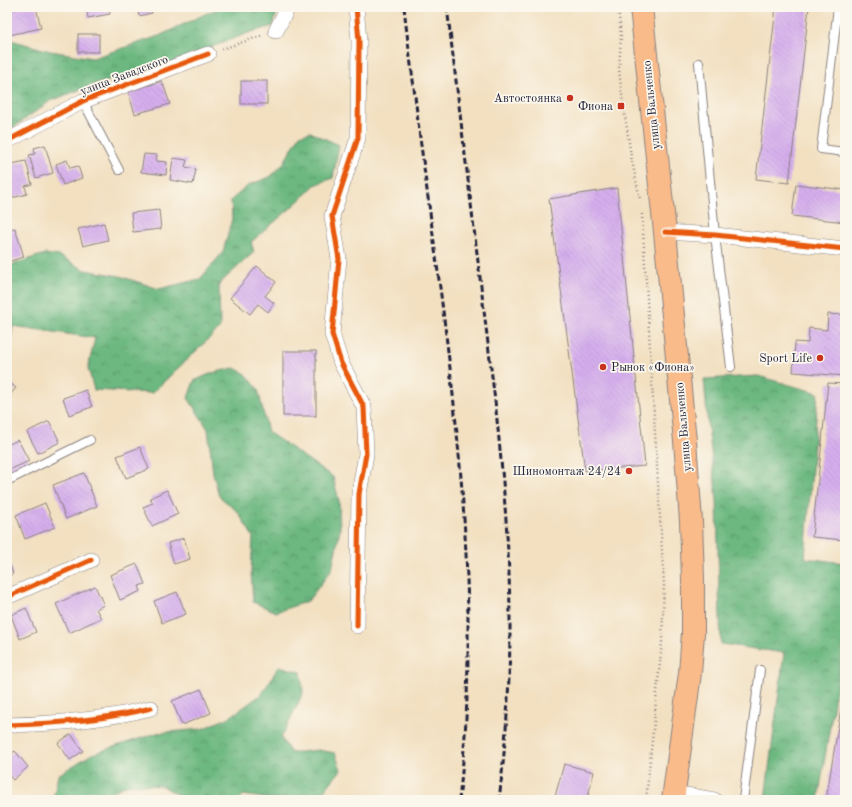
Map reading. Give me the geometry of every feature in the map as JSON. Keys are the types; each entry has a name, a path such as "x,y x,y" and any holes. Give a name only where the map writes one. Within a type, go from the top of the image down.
{"main road":[{"name":"улица Вальченко","path":"641,7 685,441 693,579 693,633 690,673 674,796"}],"street":[{"path":"276,31 288,7"},
{"path":"356,7 359,41 358,138 332,216 339,259 332,334 341,363 364,407 366,454 359,494 357,626"},
{"name":"улица Завадского","path":"7,141 83,101 208,54"},
{"path":"665,232 715,235 845,249"},
{"path":"7,597 91,560"},
{"path":"7,725 58,723 127,714 151,708"},
{"path":"674,796 714,800"}],"lane":[{"path":"838,7 821,149 845,152"},
{"path":"699,64 715,235 731,367"},
{"path":"83,101 119,170"},
{"path":"7,481 90,440"},
{"path":"743,800 760,670"}],"path":[{"path":"618,7 621,36 619,69 621,88 631,156 641,203"},
{"path":"208,54 276,31"},
{"path":"641,211 664,584 662,642 646,800"}],"green space":[{"path":"220,7 278,7 273,26 248,33 150,71 95,84 50,101 7,132 7,39 50,51 93,58 159,36"},
{"path":"310,132 339,145 333,178 315,185 251,242 254,252 219,284 220,328 152,393 94,390 88,368 95,338 13,326 9,347 7,349 7,266 45,254 59,256 85,270 120,276 159,289 200,279 223,252 232,219 231,200 249,185 270,177 283,164 300,135"},
{"path":"234,368 246,374 258,389 268,432 333,477 339,501 340,530 332,569 308,601 276,612 253,602 251,571 253,537 238,512 219,496 213,473 208,429 188,398 194,381 212,373"},
{"path":"758,376 818,393 805,558 845,563 845,635 818,800 765,799 784,653 721,644 717,501 704,379"},
{"path":"279,666 301,672 303,693 281,738 291,753 318,750 335,753 341,770 323,792 276,800 243,795 239,800 186,800 163,786 128,784 105,795 89,800 53,800 58,775 92,754 157,733 202,729 230,717 262,694"}],"building":[{"path":"24,7 36,7 41,28 9,35 7,11"},
{"path":"86,7 109,7 110,14 88,18"},
{"path":"137,7 151,7 152,13 139,16"},
{"path":"776,7 809,7 789,183 756,179"},
{"path":"78,34 99,34 99,52 78,52"},
{"path":"162,81 170,104 135,114 128,92"},
{"path":"241,81 267,81 267,104 241,104"},
{"path":"45,145 53,173 36,178 29,155 35,154 34,148"},
{"path":"144,154 157,155 156,161 167,162 166,175 141,172"},
{"path":"173,158 187,160 185,167 196,169 193,184 170,180"},
{"path":"67,160 70,168 78,166 82,178 63,185 56,164"},
{"path":"26,161 32,184 25,186 27,194 8,199 7,165"},
{"path":"796,184 845,190 845,222 792,216"},
{"name":"Рынок «Фиона»","path":"617,188 645,466 585,471 549,199"},
{"path":"159,210 161,229 133,232 131,213"},
{"path":"104,223 108,240 83,246 78,229"},
{"path":"15,228 24,257 7,262 7,230"},
{"path":"257,266 276,282 265,296 274,303 268,312 258,304 250,314 230,298"},
{"name":"Sport Life","path":"828,314 845,315 845,376 793,372 795,342 808,343 809,328 827,330"},
{"path":"283,351 316,351 316,416 283,416"},
{"path":"7,380 16,388 7,398"},
{"path":"828,383 845,384 844,540 812,537"},
{"path":"86,390 92,407 69,415 63,398"},
{"path":"49,421 60,442 38,453 27,432"},
{"path":"18,440 29,461 7,471 7,445"},
{"path":"140,447 149,469 126,478 117,456"},
{"path":"84,473 97,506 66,519 53,485"},
{"path":"167,490 178,514 152,526 143,507 153,503 150,498"},
{"path":"45,503 55,527 25,539 16,515"},
{"path":"184,538 190,559 174,564 168,543"},
{"path":"7,556 13,574 7,576"},
{"path":"137,564 145,584 139,586 141,591 120,600 110,575"},
{"path":"95,586 104,605 96,609 101,618 69,633 56,604"},
{"path":"177,592 186,614 162,623 154,601"},
{"path":"26,608 36,632 20,639 11,615"},
{"path":"201,689 211,713 182,725 172,701"},
{"path":"844,690 845,800 826,800"},
{"path":"71,734 83,751 70,760 58,743"},
{"path":"15,751 28,767 13,780 7,773 7,757"},
{"path":"564,764 594,772 587,800 554,800"}],"railway":[{"path":"404,7 451,376 460,460 466,545 468,630 466,715 459,800"},
{"path":"447,7 495,401 507,541 510,597 509,669 506,735 499,800"}],"cycle path":[{"path":"356,7 359,41 358,138 332,216 339,259 332,334 341,363 364,407 366,454 359,494 357,626"},
{"path":"7,141 83,101 208,54"},
{"path":"665,232 715,235 845,249"},
{"path":"7,597 91,560"},
{"path":"7,725 79,721 115,716 151,708"}],"place":[{"name":"Автостоянка","path":"570,98"},
{"name":"Фиона","path":"621,106"},
{"name":"Sport Life","path":"820,358"},
{"name":"Рынок «Фиона»","path":"603,367"},
{"name":"Шиномонтаж 24/24","path":"629,471"}]}
